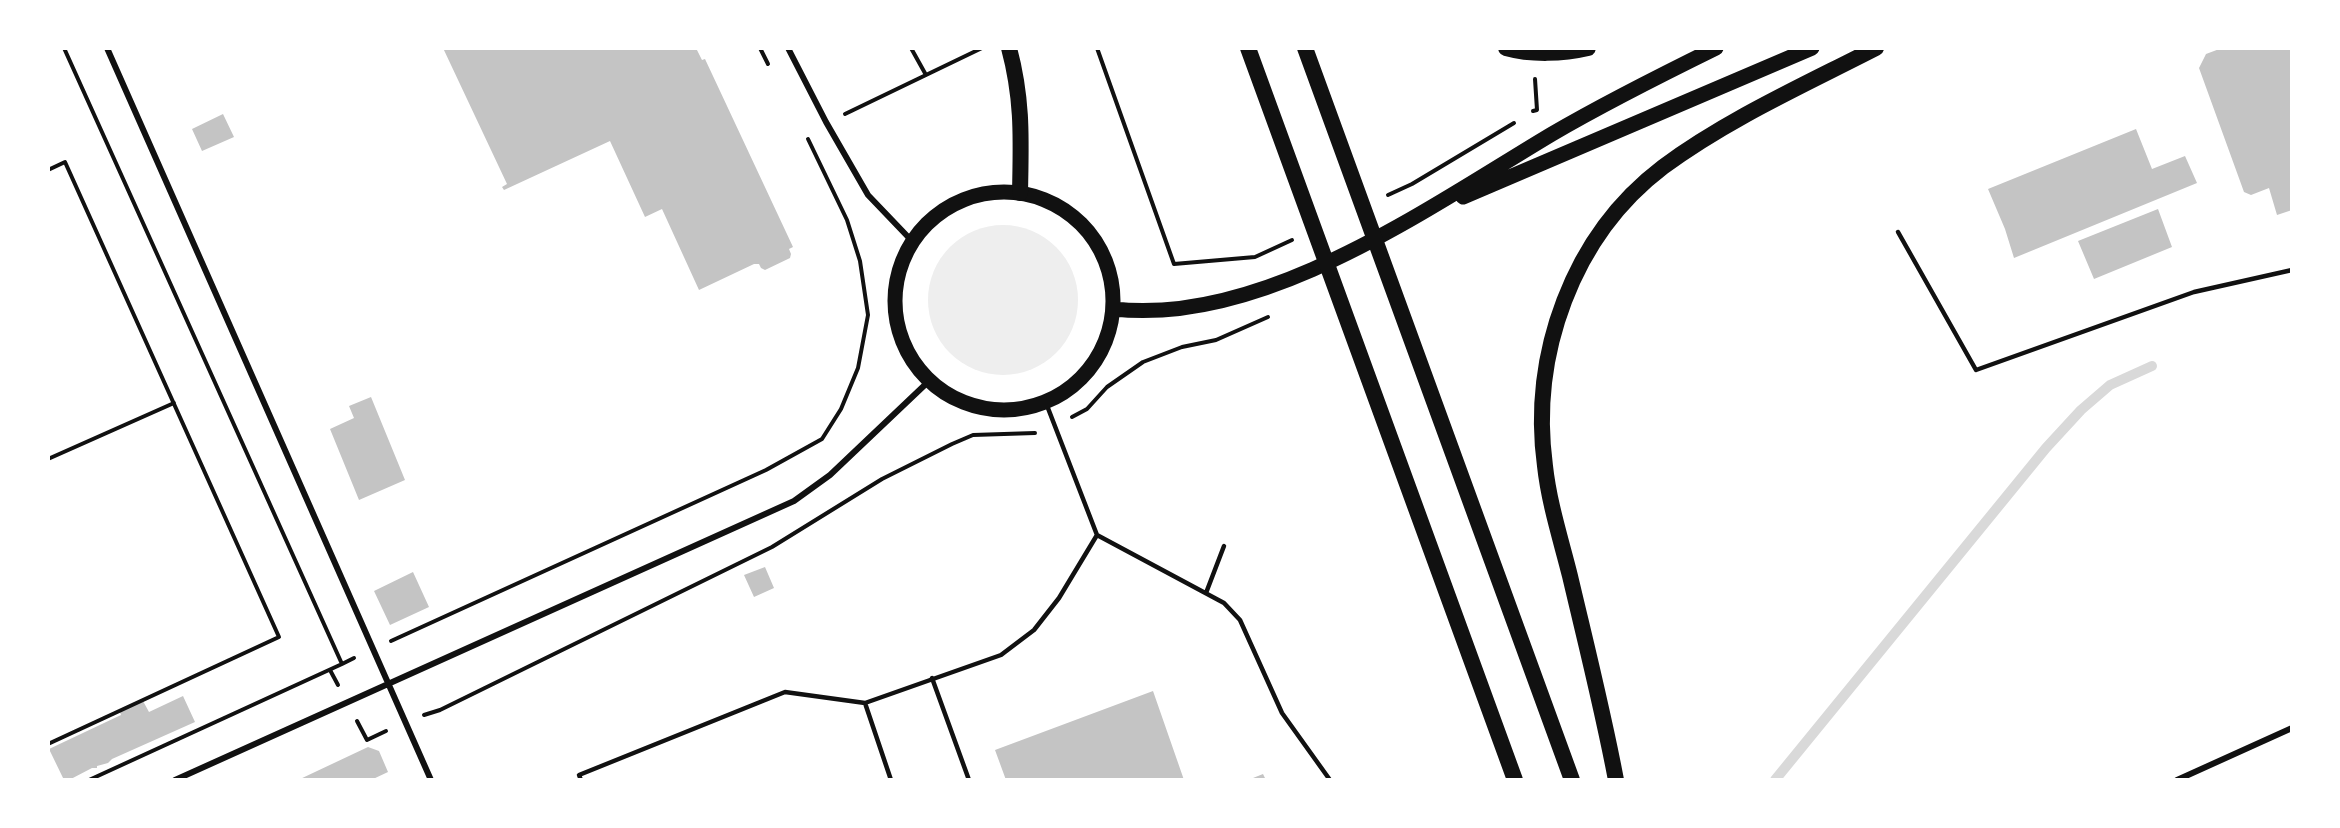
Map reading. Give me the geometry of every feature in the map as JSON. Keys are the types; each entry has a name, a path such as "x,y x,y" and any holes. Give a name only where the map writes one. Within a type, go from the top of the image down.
{"highway":[{"path":"1009,48 1017,77 1022,118 1020,193"},
{"path":"1248,48 1515,780"},
{"path":"1305,48 1572,780"},
{"path":"1506,48 1552,52 1588,48"},
{"path":"1616,780 1603,710 1545,465 1542,415 1545,367 1557,319 1575,272 1596,237 1629,198 1660,169 1705,138 1876,48"}],"main road":[{"path":"1113,309 1142,312 1186,308 1262,290 1342,255 1407,221 1606,104 1716,48"},
{"path":"1407,221 1812,48"},
{"path":"988,193 1020,193 1047,201 1065,211 1082,224 1102,252 1109,269 1114,295 1110,331 1092,367 1077,383 1046,402 1013,411 978,408 961,402 929,381 914,364 899,334 895,313 898,272 912,241 938,214 955,203 988,193"}],"street":[{"path":"106,48 431,780"},
{"path":"788,48 826,122 868,195 912,241"},
{"path":"175,780 794,501 830,475 929,381"},
{"path":"2177,780 2292,728"}],"lane":[{"path":"1898,232 1976,370 2194,292 2292,270"},
{"path":"1046,402 1097,535 1224,603 1240,620 1282,713 1330,780"},
{"path":"581,780 579,775 785,692 865,703 1001,655 1034,630 1059,598 1097,535"},
{"path":"1206,594 1224,546"},
{"path":"932,678 969,780"},
{"path":"865,703 891,780"}],"path":[{"path":"64,48 342,664"},
{"path":"760,48 771,69"},
{"path":"911,48 926,75"},
{"path":"89,780 766,470 822,439 841,409 858,368 868,315 860,261 847,220 804,131 982,48"},
{"path":"48,170 66,162 279,637 48,744"},
{"path":"440,710 772,547 882,478 952,444 973,435 1040,433 1087,409 1107,387 1143,362 1182,347 1216,340 1269,316"},
{"path":"48,459 174,403"}],"shaded area":[{"path":"1003,225 1018,226 1032,231 1056,247 1072,271 1077,285 1077,315 1072,329 1056,353 1032,369 1018,374 1003,375 988,374 974,369 950,353 934,329 929,315 928,300 929,285 934,271 950,247 974,231 988,226"}],"building":[{"path":"443,48 696,48 702,60 705,59 793,247 789,249 790,258 765,270 759,264 754,264 699,290 662,209 645,217 610,141 504,190 502,187 507,184"},
{"path":"2222,48 2292,48 2292,210 2277,215 2269,188 2251,195 2244,192 2199,68 2206,54"},
{"path":"223,114 234,137 202,151 192,129"},
{"path":"2136,129 2152,169 2185,156 2197,183 2014,258 2005,229 1988,189"},
{"path":"2158,209 2172,247 2094,279 2078,241"},
{"path":"371,397 405,480 359,500 330,429 354,418 349,406"},
{"path":"765,567 774,588 754,597 744,575"},
{"path":"413,572 429,607 390,625 374,591"},
{"path":"1153,691 1184,780 1006,780 995,750"},
{"path":"183,696 195,722 97,766 97,768 64,780 49,749 121,715 120,712 143,701 149,712"},
{"path":"368,747 379,751 388,772 371,780 298,780"},
{"path":"1263,774 1266,780 1248,780"}],"waterway":[{"path":"1775,780 2046,448 2081,410 2110,385 2152,366"}]}
